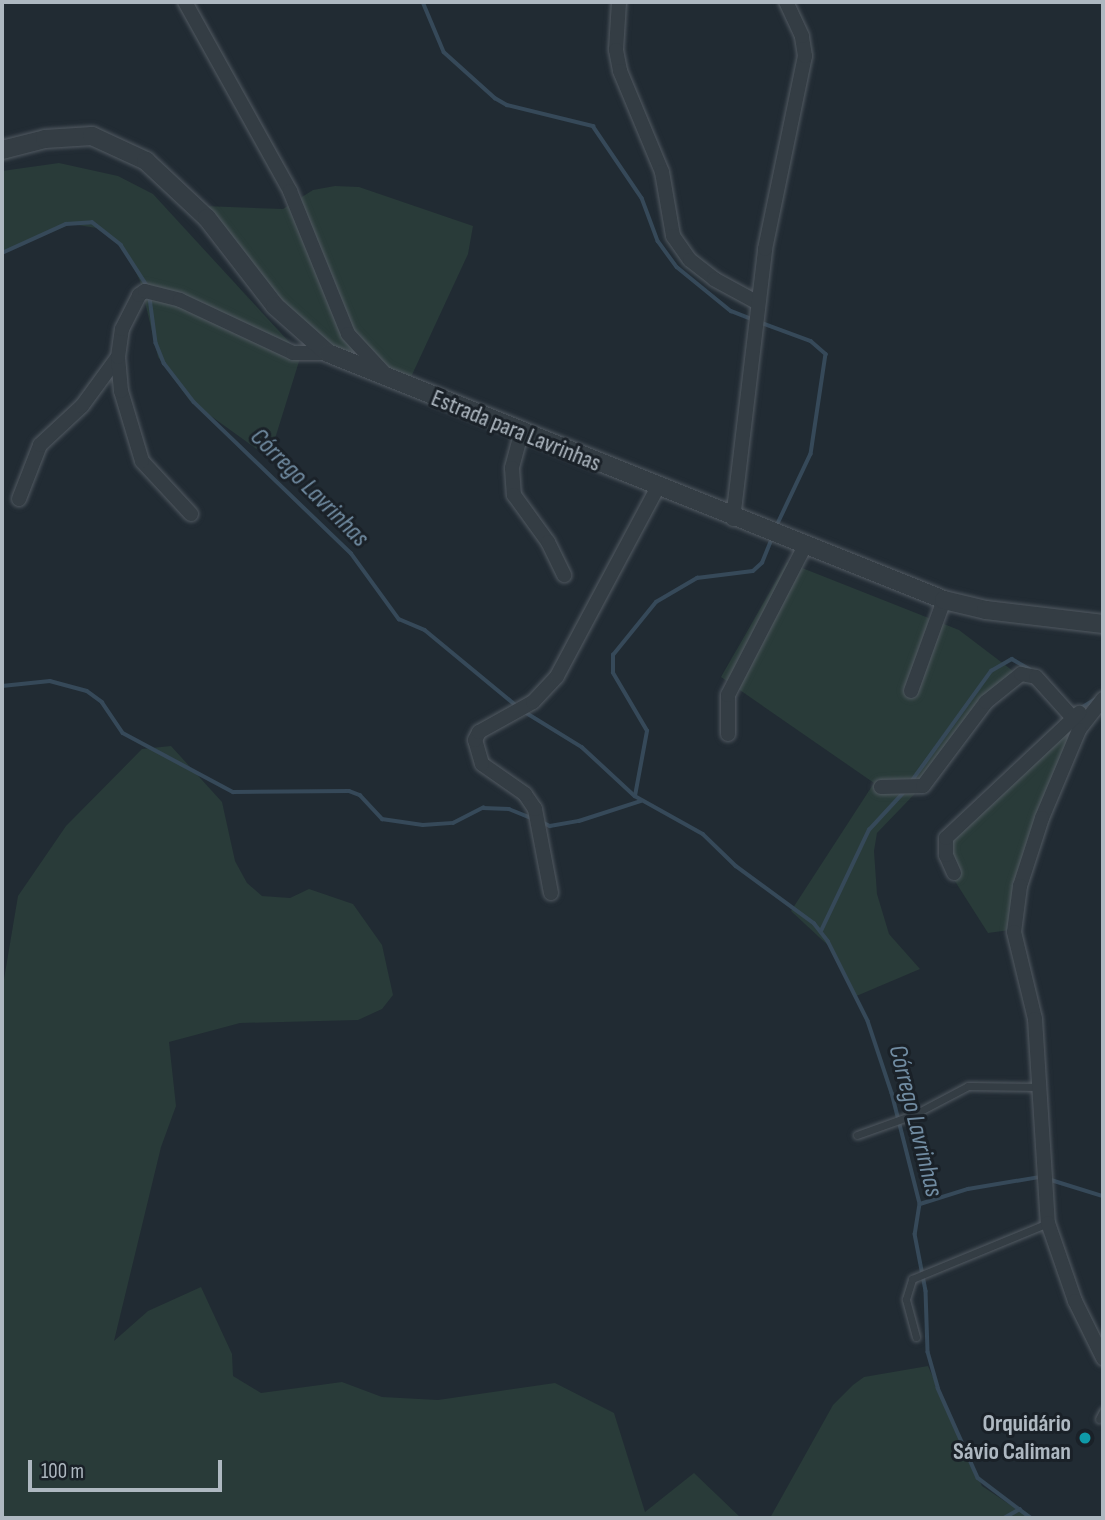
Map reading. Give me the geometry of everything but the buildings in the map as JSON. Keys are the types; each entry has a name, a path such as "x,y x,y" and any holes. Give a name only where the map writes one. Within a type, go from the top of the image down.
{"street":[{"path":"186,2 290,191 348,334 391,380"},
{"path":"619,2 616,51 620,71 662,172 673,236 690,260 714,279 758,303"},
{"path":"733,519 758,303 805,56 802,36 786,2"},
{"name":"Estrada para Lavrinhas","path":"2,150 45,139 92,136 146,161 207,218 275,306 327,353 804,548 944,600 986,610 1103,624"},
{"path":"191,514 142,461 123,403 118,357 127,314 145,290 180,300 293,353 327,353"},
{"path":"19,499 40,445 82,407 118,357"},
{"path":"521,434 512,468 514,495 548,542 564,576"},
{"path":"551,893 538,818 530,800 488,770 475,740 479,733 533,702 557,676 657,489"},
{"path":"728,734 727,695 804,548"},
{"path":"911,691 944,600"},
{"path":"881,787 923,786 986,702 1021,674 1036,677 1072,717"},
{"path":"1103,699 1091,711 1039,827 1015,912 1014,932 1032,995 1048,1223 1075,1301 1103,1357"},
{"path":"954,873 946,855 946,838 1072,717 1091,711"}],"lane":[{"path":"857,1135 976,1084 1040,1087"},
{"path":"916,1337 906,1299 912,1279 1048,1223"}],"shaded area":[{"path":"59,163 118,176 153,194 301,355 269,458 190,401 158,357 140,281 125,249 103,229 71,224 2,252 2,171"},
{"path":"335,186 359,187 473,226 468,254 411,377 344,355 290,320 204,206 283,209 313,190"},
{"path":"787,562 959,630 1013,671 954,753 877,833 874,851 877,894 889,934 920,969 854,997 833,950 791,911 874,783 721,677"},
{"path":"1082,719 1010,930 988,933 951,875 951,841"},
{"path":"171,746 222,802 235,861 247,883 262,896 290,898 309,889 353,904 382,945 393,995 382,1009 358,1020 240,1023 169,1042 176,1106 161,1147 114,1341 148,1311 201,1287 232,1354 233,1376 261,1393 342,1382 382,1397 438,1400 555,1383 614,1413 645,1512 694,1473 741,1518 2,1518 2,991 18,896 66,826 142,749"},
{"path":"928,1366 982,1486 1030,1518 770,1518 833,1405 853,1385 864,1377"}],"waterway":[{"path":"423,2 444,52 495,98 507,105 593,126 642,198 658,241 677,267 731,311 752,319"},
{"name":"Córrego Lavrinhas","path":"2,253 66,224 92,222 121,245 148,287"},
{"name":"Córrego Lavrinhas","path":"150,298 156,343 164,363 194,402 351,553 399,619 425,630 518,707"},
{"path":"759,322 811,341 826,354 811,454 776,528"},
{"path":"635,796 647,731 613,673 613,655 656,602 697,578 753,571 762,563 772,538"},
{"path":"911,782 991,671 1012,659 1029,669"},
{"path":"2,686 50,681 87,691 102,702 123,733 233,792 349,791 360,795 382,819 423,825 453,823 483,808 509,809 531,818"},
{"path":"1081,708 1096,699"},
{"name":"Córrego Lavrinhas","path":"525,712 582,747 635,796 703,834 736,866 814,923 828,941 868,1021 892,1093 920,1204 915,1234 926,1291 928,1352 938,1388 978,1478 1031,1518"},
{"path":"821,931 869,830 905,791"},
{"path":"542,822 550,826 579,821 641,801"},
{"path":"920,1204 968,1189 1040,1177"},
{"path":"1048,1179 1103,1196"},
{"path":"1004,1518 1020,1509"}],"place":[{"name":"Orquidário Sávio Caliman","path":"1085,1438"}]}
